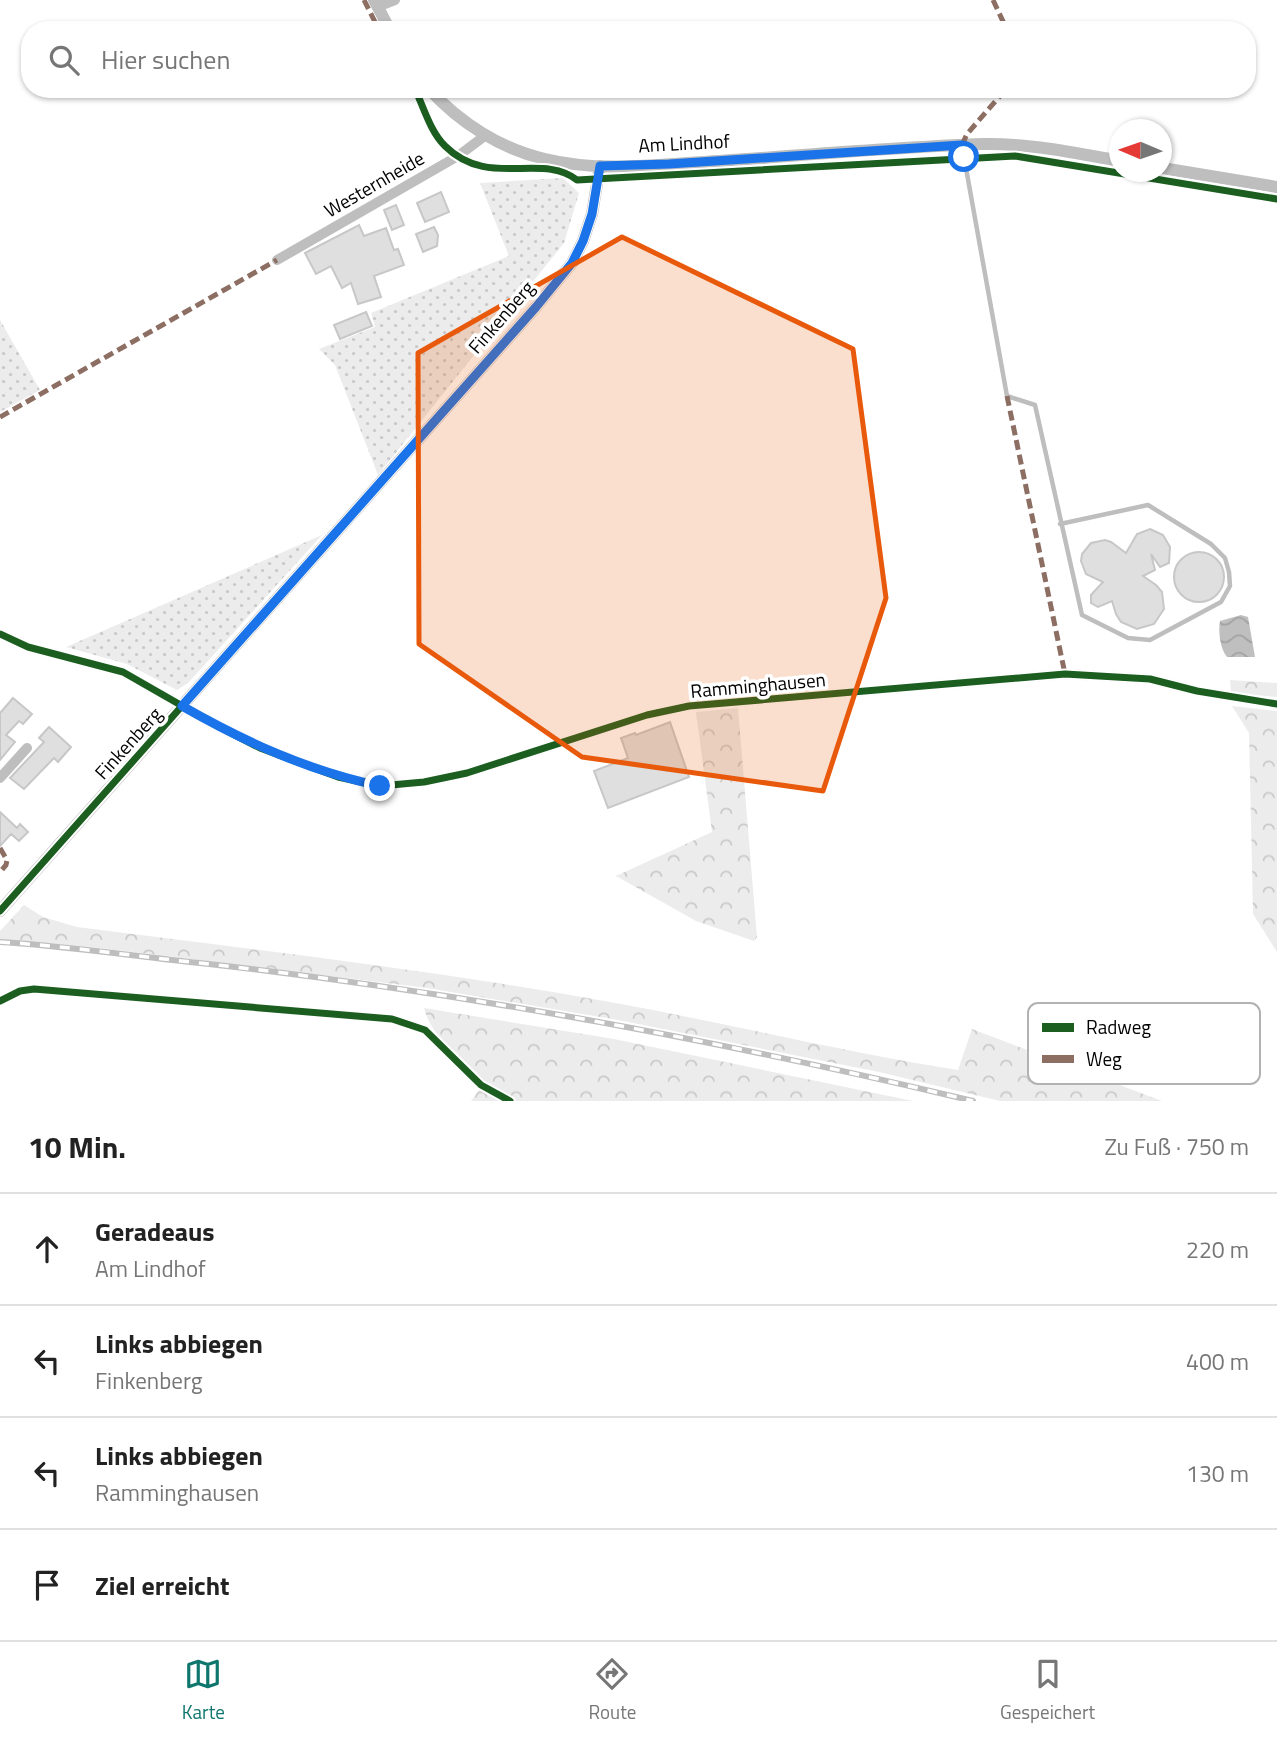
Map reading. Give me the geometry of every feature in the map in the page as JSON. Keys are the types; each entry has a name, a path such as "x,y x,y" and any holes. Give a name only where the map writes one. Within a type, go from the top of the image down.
{"street":[{"path":"385,21 376,4 395,0"},
{"name":"Am Lindhof","path":"438,98 486,135 517,150 544,159 600,166 986,144 1045,148 1109,159"},
{"name":"Westernheide","path":"277,260 457,156 486,135"},
{"name":"Finkenberg","path":"0,910 536,307 572,263 592,214 600,166"},
{"path":"1172,170 1277,187"},
{"name":"Ramminghausen","path":"0,634 27,647 123,672 260,748 338,777 380,786 424,782 467,773 648,715 689,706 1065,674 1150,679 1209,693 1277,704"},
{"path":"0,778 27,748"}],"lane":[{"path":"962,145 1007,396 1035,405 1060,524 1082,615 1128,638 1150,639 1221,602 1230,586 1230,572 1225,558 1212,544 1149,505 1060,524"}],"highlighted area":[{"path":"622,237 853,349 886,598 823,791 582,757 419,644 418,353"}],"green space":[{"path":"563,178 579,193 564,243 378,475 335,365 319,349 375,327 371,313 509,256 480,183"},
{"path":"0,320 40,390 0,412"},
{"path":"322,535 188,683 177,690 127,664 66,647"},
{"path":"1230,680 1277,683 1277,697 1231,693"},
{"path":"1232,706 1277,711 1277,952 1253,914 1249,733"},
{"path":"738,708 757,937 754,941 696,921 616,876 712,832 696,712"},
{"path":"24,905 43,917 77,927 486,981 663,1012 958,1070 972,1029 1028,1050 1028,1084 1117,1084 1162,1101 1000,1101 879,1072 618,1020 427,988 109,949 0,940 0,931"},
{"path":"424,1008 614,1039 913,1101 471,1101 484,1083 441,1039"}],"water":[{"path":"1241,615 1248,617 1255,657 1227,657 1220,640 1220,621"}],"building":[{"path":"441,192 449,212 425,222 417,203"},
{"path":"396,205 404,225 392,230 384,210"},
{"path":"359,225 364,236 386,228 394,250 398,249 404,265 374,276 381,297 358,304 351,283 342,288 331,266 316,274 305,253"},
{"path":"434,227 438,235 437,246 423,252 416,234"},
{"path":"366,312 372,326 340,339 334,325"},
{"path":"1150,529 1163,535 1170,547 1169,563 1160,567 1151,554 1155,570 1143,576 1162,592 1164,609 1154,624 1137,629 1121,622 1112,601 1098,607 1091,603 1091,595 1103,582 1086,574 1081,561 1082,554 1091,543 1105,540 1126,553 1137,534"},
{"path":"1189,553 1209,553 1223,567 1223,587 1209,601 1189,601 1175,587 1175,567"},
{"path":"13,698 32,714 23,724 19,721 6,735 15,742 0,760 0,713"},
{"path":"670,722 689,777 608,808 594,771 628,758 621,738"},
{"path":"49,727 71,747 58,762 54,758 24,789 10,778 44,742 39,738"},
{"path":"0,812 17,828 20,824 28,832 19,841 11,834 0,846"}],"railway":[{"path":"0,942 297,975 492,1003 685,1038 973,1101"}],"marked path":[{"path":"364,0 374,21"},
{"path":"993,0 1003,21"},
{"path":"962,145 967,134 998,98"},
{"path":"0,417 277,260"},
{"path":"1007,396 1065,674"},
{"path":"0,848 7,860 0,872"}],"cycle path":[{"path":"419,98 435,133 445,146 462,159 479,166 496,168 548,169 563,172 577,180 1015,156 1277,199"},
{"path":"0,911 536,307 572,263 592,214 598,179"},
{"path":"0,634 28,647 123,672 260,748 338,777 380,786 424,782 467,773 647,715 689,706 1065,674 1150,679 1197,691 1277,704"},
{"path":"0,1001 20,991 34,989 392,1019 425,1030 481,1085 510,1101"}],"route":[{"path":"380,786 338,777 260,748 182,706 572,263 592,214 600,166 962,145 964,157"}]}
